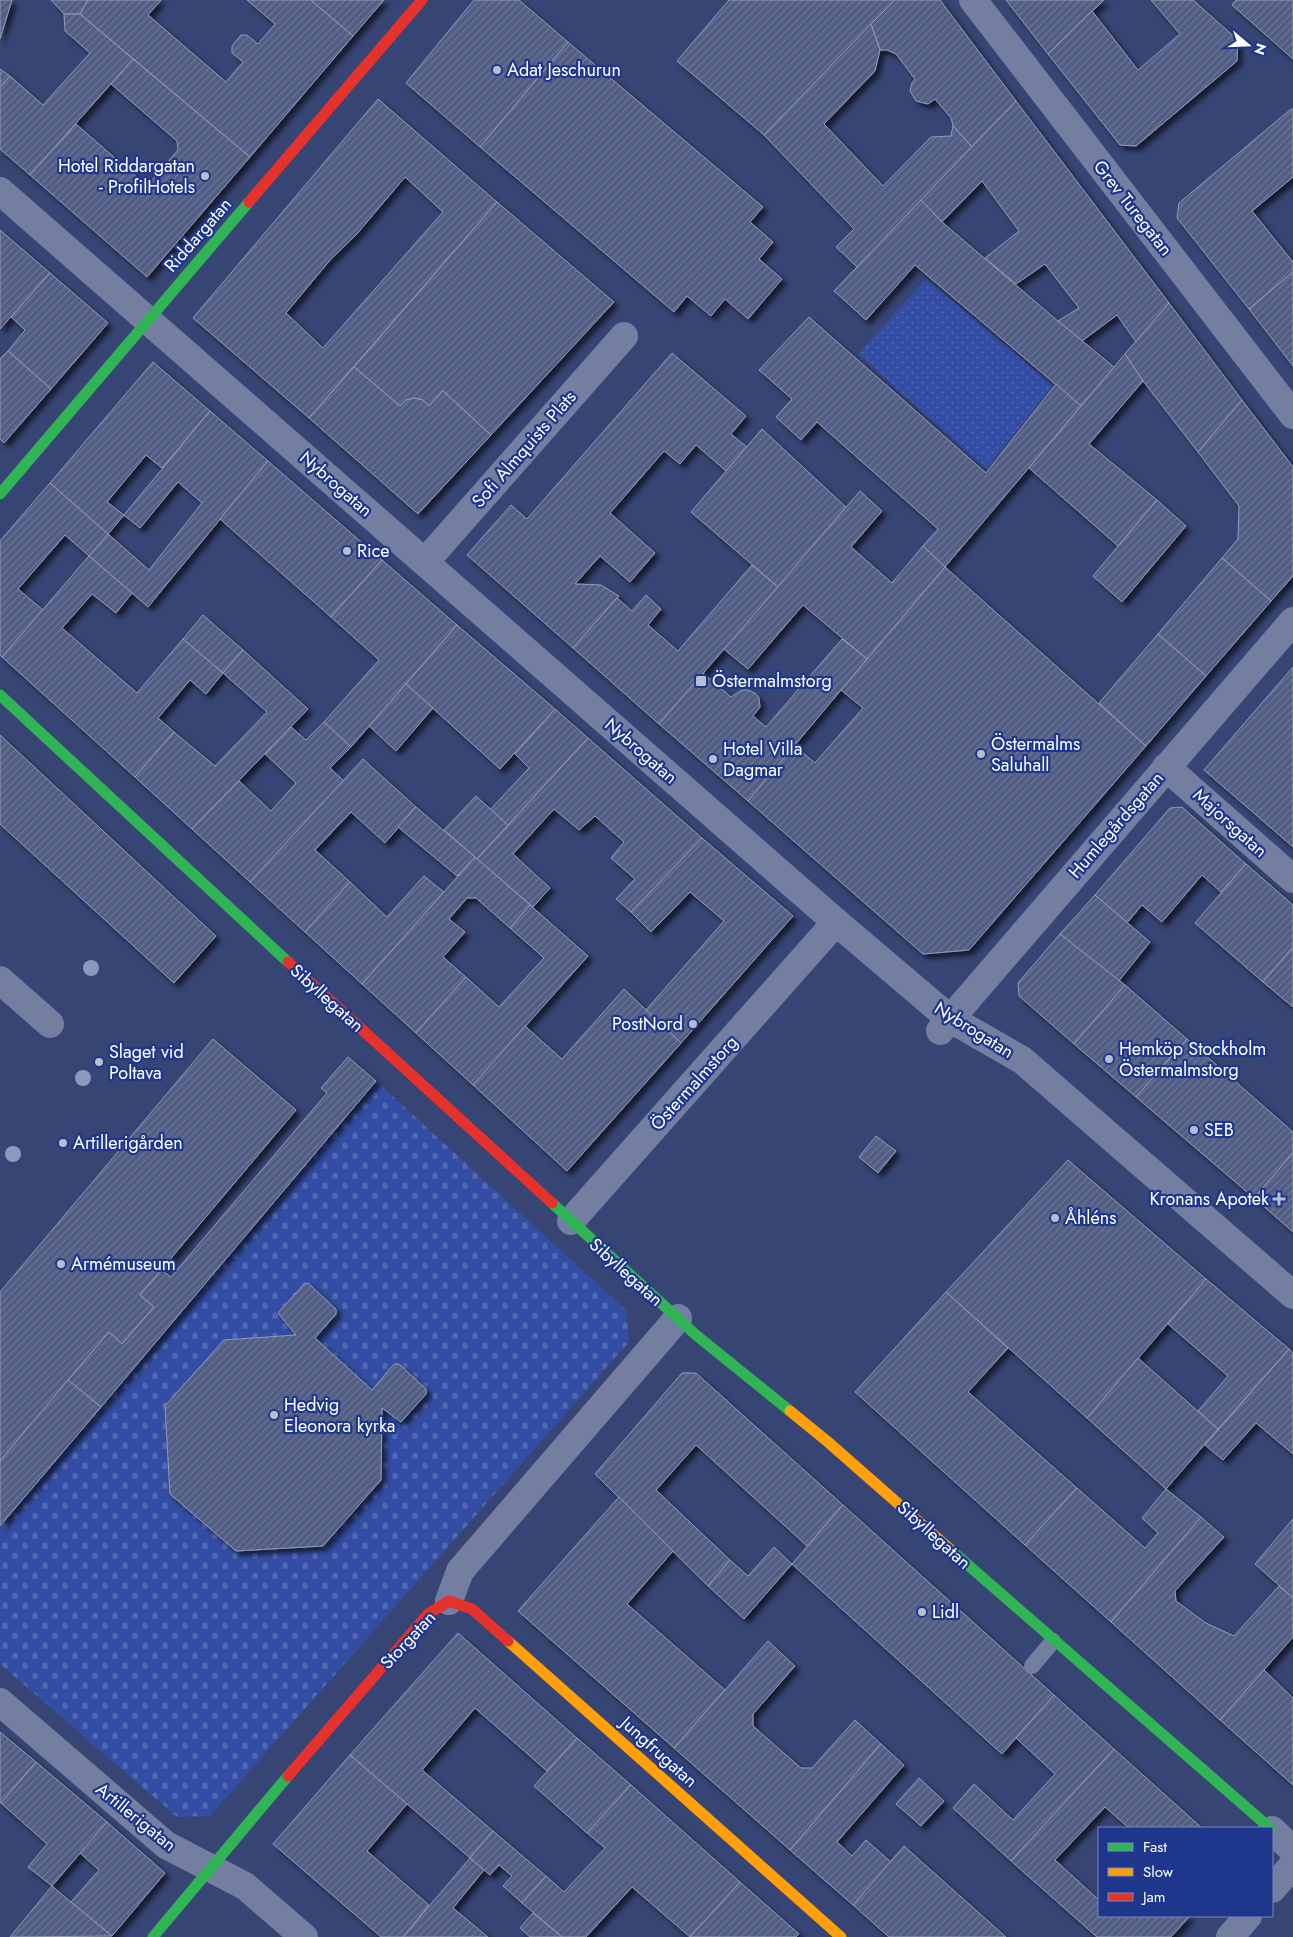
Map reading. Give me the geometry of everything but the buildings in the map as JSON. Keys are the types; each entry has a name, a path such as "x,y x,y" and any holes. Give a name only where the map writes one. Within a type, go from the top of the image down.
{"street":[{"name":"Riddargatan","path":"0,494 422,0"},
{"name":"Grev Turegatan","path":"973,0 1293,415"},
{"name":"Nybrogatan","path":"0,191 836,922 945,1024 1022,1060 1293,1295"},
{"name":"Sofi Almquists Plats","path":"425,562 624,336"},
{"name":"Humlegårdsgatan","path":"945,1024 1293,621"},
{"name":"Sibyllegatan","path":"0,695 678,1318 828,1442 1052,1641 1269,1827"},
{"name":"Majorsgatan","path":"1166,767 1293,879"},
{"name":"Östermalmstorg","path":"571,1221 836,922"},
{"path":"0,980 50,1024"},
{"name":"Storgatan","path":"152,1937 428,1614 449,1600 460,1571 678,1318"},
{"name":"Jungfrugatan","path":"449,1600 472,1609 841,1937"},
{"name":"Artillerigatan","path":"0,1702 166,1845 245,1886 304,1937"},
{"name":"Sibyllegatan","path":"1273,1831 1293,1850"},
{"path":"1273,1888 1293,1865"},
{"path":"1230,1937 1247,1917"}],"lane":[{"path":"1032,1666 1052,1641"}],"green space":[{"path":"926,279 1053,385 986,469 858,354"},
{"path":"376,1081 627,1311 629,1342 210,1816 177,1817 0,1664 0,1526"}],"traffic: fast":[{"path":"0,494 249,202"},
{"path":"0,695 288,962"},
{"path":"552,1203 696,1335 790,1411"},
{"path":"952,1551 1269,1827"},
{"path":"153,1937 288,1776"}],"traffic: slow":[{"path":"790,1411 952,1551"},
{"path":"508,1641 841,1937"}],"traffic: jam":[{"path":"249,202 422,0"},
{"path":"288,962 552,1203"},
{"path":"288,1776 428,1614 449,1601 472,1609 508,1641"}],"place":[{"name":"Adat Jeschurun","path":"497,70"},
{"name":"Hotel Riddargatan - ProfilHotels","path":"205,176"},
{"name":"Rice","path":"347,551"},
{"name":"Östermalmstorg","path":"701,681"},
{"name":"Östermalms Saluhall","path":"981,754"},
{"name":"Hotel Villa Dagmar","path":"713,759"},
{"name":"PostNord","path":"693,1024"},
{"name":"Hemköp Stockholm Östermalmstorg","path":"1109,1059"},
{"name":"Slaget vid Poltava","path":"99,1062"},
{"name":"SEB","path":"1194,1130"},
{"name":"Artillerigården","path":"63,1143"},
{"name":"Kronans Apotek","path":"1279,1199"},
{"name":"Åhléns","path":"1055,1218"},
{"name":"Armémuseum","path":"61,1264"},
{"name":"Hedvig Eleonora kyrka","path":"274,1415"},
{"name":"Lidl","path":"922,1612"}]}
